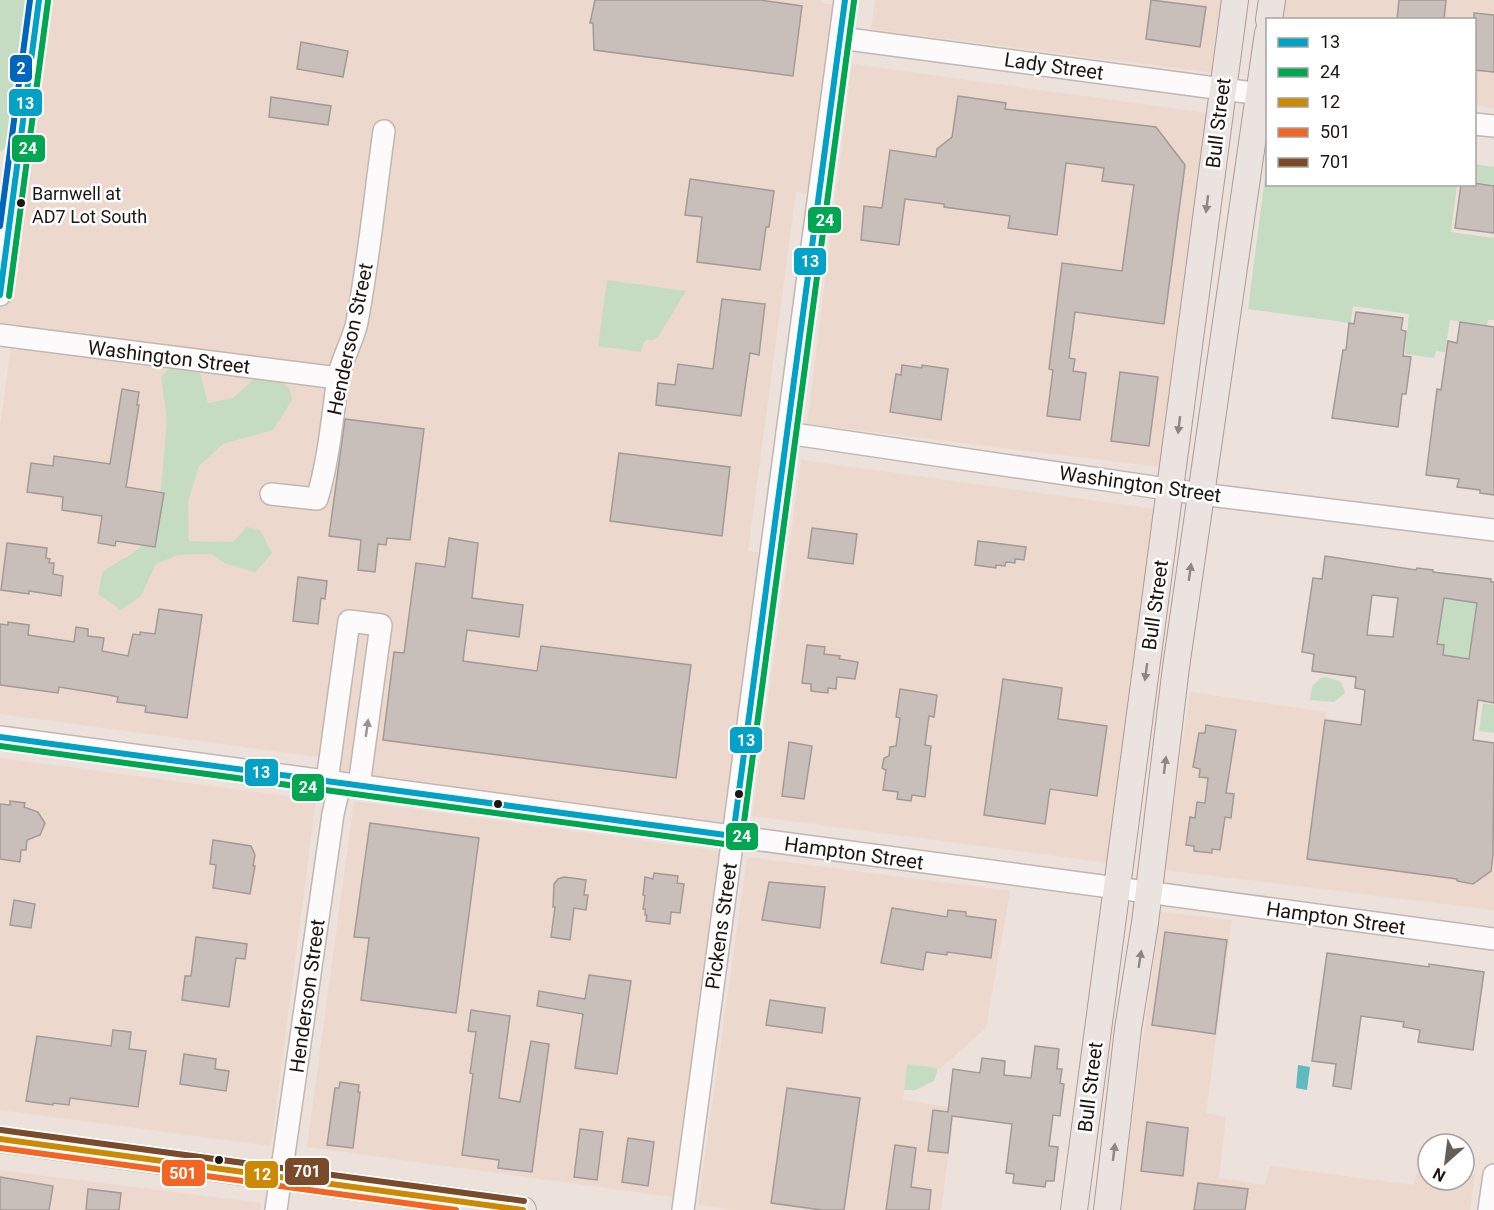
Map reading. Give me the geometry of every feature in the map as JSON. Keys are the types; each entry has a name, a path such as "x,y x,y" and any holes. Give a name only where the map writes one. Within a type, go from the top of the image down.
{"main road":[{"name":"Bull Street","path":"1074,1210 1235,0"},
{"path":"1269,18 1272,0"},
{"name":"Bull Street","path":"1107,1210 1128,1029 1149,892 1176,668 1264,95 1266,64"},
{"path":"0,1139 524,1210"}],"street":[{"path":"0,296 39,0"},
{"name":"Pickens Street","path":"683,1210 844,0"},
{"name":"Lady Street","path":"840,38 1264,95"},
{"path":"1476,123 1494,126"},
{"name":"Henderson Street","path":"271,494 317,499 329,453 338,378 342,361 353,338 366,272 384,131"},
{"name":"Washington Street","path":"0,335 338,378"},
{"name":"Washington Street","path":"787,433 1201,494 1494,530"},
{"name":"Henderson Street","path":"276,1210 333,814 342,783 381,625 348,621 342,783"},
{"name":"Hampton Street","path":"0,737 1494,939"},
{"path":"1489,1210 1494,1175"}],"shaded area":[{"path":"30,0 821,0 821,3 837,5 814,194 796,192 748,551 775,555 736,836 332,779 334,759 0,714 0,427 11,346 348,392 350,385 0,340 0,245"},
{"path":"875,0 1223,0 1214,73 871,29"},
{"path":"1280,0 1494,0 1494,108 1476,105 1476,18 1277,18"},
{"path":"852,64 1207,113 1161,467 807,424"},
{"path":"801,460 1155,509 1108,863 752,816"},
{"path":"1190,692 1326,712 1325,718 1494,742 1494,910 1164,870"},
{"path":"0,758 316,800 271,1146 0,1110"},
{"path":"354,801 719,851 673,1197 307,1147"},
{"path":"747,857 1010,891 986,1028 940,1069 907,1064 903,1100 955,1108 941,1210 736,1210 698,1205"},
{"path":"1161,912 1232,920 1206,1113 1226,1117 1219,1178 1265,1185 1270,1166 1413,1185 1416,1176 1416,1192 1472,1192 1470,1210 1119,1210"},
{"path":"0,1170 261,1203 260,1210 0,1210"}],"green space":[{"path":"0,0 29,0 7,146 0,152"},
{"path":"1476,164 1494,167 1494,185 1476,182"},
{"path":"1266,170 1266,186 1457,186 1451,232 1494,238 1494,320 1488,320 1487,325 1450,320 1445,352 1436,351 1434,358 1405,354 1409,314 1353,306 1351,323 1248,309"},
{"path":"607,280 686,291 658,337 646,340 641,352 598,346"},
{"path":"173,365 200,373 208,403 233,398 254,379 274,375 290,389 292,400 273,430 223,444 199,466 188,502 189,541 233,542 247,527 260,530 272,553 256,572 226,564 211,554 178,555 156,564 141,596 121,610 98,594 103,571 133,553 157,533 167,420 161,377"},
{"path":"1444,598 1477,603 1469,659 1443,655 1444,645 1437,644"},
{"path":"1327,677 1341,682 1345,693 1334,702 1310,700 1312,686 1321,678"},
{"path":"1483,703 1494,705 1494,733 1479,731"},
{"path":"907,1064 938,1068 934,1081 915,1090 904,1090"}],"water":[{"path":"1298,1065 1310,1067 1307,1090 1296,1088"}],"building":[{"path":"595,0 760,0 802,6 793,76 594,50 593,23 590,23"},
{"path":"1151,0 1206,7 1200,47 1146,39"},
{"path":"1399,0 1446,0 1444,18 1397,18"},
{"path":"1474,13 1494,15 1494,72 1476,70 1476,18 1474,18"},
{"path":"301,42 348,51 343,77 297,69"},
{"path":"958,96 1006,103 1005,109 1156,127 1185,165 1164,324 1075,312 1069,358 1075,359 1073,371 1086,373 1080,420 1047,416 1053,370 1049,369 1062,263 1122,271 1134,185 1102,181 1104,168 1066,163 1057,235 1008,228 1010,216 905,199 899,245 861,240 864,206 882,208 890,150 936,157 937,149 952,137"},
{"path":"271,97 331,106 328,125 269,117"},
{"path":"690,179 774,191 760,270 697,262 702,217 685,215"},
{"path":"1476,183 1494,186 1494,233 1455,228 1461,186 1476,186"},
{"path":"722,299 765,304 759,355 750,353 741,416 656,405 658,383 675,385 678,364 713,369"},
{"path":"1356,312 1403,318 1401,330 1406,331 1403,356 1411,357 1406,394 1402,394 1398,427 1332,418 1343,350 1346,350 1349,323 1354,324"},
{"path":"1460,322 1494,327 1494,495 1480,493 1480,490 1457,487 1459,479 1426,475 1437,389 1441,390 1448,341 1457,343"},
{"path":"902,365 948,369 941,420 890,412 896,374 901,375"},
{"path":"1120,372 1158,377 1149,446 1111,441"},
{"path":"122,389 139,392 126,487 164,493 155,547 116,541 115,546 98,543 102,516 62,510 63,497 27,492 31,463 53,466 54,456 110,464"},
{"path":"345,419 424,429 410,540 387,538 386,545 378,544 375,572 358,570 361,540 329,536"},
{"path":"619,453 730,467 722,536 610,521"},
{"path":"812,528 857,534 853,564 808,558"},
{"path":"449,538 478,543 472,598 523,605 519,637 467,630 463,661 537,671 541,646 691,665 676,778 383,740 394,652 404,653 416,563 445,567"},
{"path":"978,541 1026,547 1024,560 1015,559 1015,563 1006,562 1005,566 996,565 996,568 975,565"},
{"path":"7,543 47,548 46,558 50,559 49,563 54,563 53,574 63,576 61,596 1,590"},
{"path":"1325,556 1416,570 1417,568 1433,570 1433,572 1491,579 1491,582 1494,582 1494,703 1478,700 1473,740 1494,743 1493,855 1491,871 1473,884 1457,881 1457,879 1307,859 1325,720 1361,725 1365,690 1355,688 1356,677 1312,671 1314,654 1302,652 1313,578 1322,579","holes":["1372,595 1398,598 1393,637 1367,635","1444,598 1477,603 1469,659 1443,655 1444,645 1437,644"]},
{"path":"298,577 327,581 325,599 321,598 318,624 293,621"},
{"path":"159,609 202,615 187,718 145,712 146,706 117,702 118,697 109,695 59,687 58,693 0,685 0,624 8,625 8,622 29,625 28,635 74,642 76,627 88,629 88,636 104,638 102,651 128,656 133,634 140,635 140,632 155,634"},
{"path":"807,645 825,647 824,654 858,662 855,679 837,677 836,689 828,688 828,693 811,691 811,684 802,683"},
{"path":"1003,679 1062,688 1058,719 1107,726 1097,796 1050,789 1045,824 984,815"},
{"path":"900,689 937,695 934,717 929,716 925,745 931,746 925,797 912,795 911,801 897,799 898,792 883,790 886,770 882,768 884,758 889,756 890,747 896,746 900,718 896,717"},
{"path":"1206,725 1236,730 1226,793 1234,794 1231,818 1225,817 1220,850 1212,849 1212,853 1194,851 1194,846 1186,845 1190,817 1195,818 1197,802 1205,803 1208,778 1199,777 1200,769 1193,767 1199,733 1205,733"},
{"path":"789,742 812,746 804,799 782,796"},
{"path":"10,801 25,803 24,807 38,812 45,823 40,835 27,840 26,850 21,850 20,862 0,859 0,804 10,805"},
{"path":"370,823 479,838 456,1013 361,1000 369,938 354,937"},
{"path":"213,840 251,846 255,855 253,866 255,866 250,894 213,888 216,865 210,864"},
{"path":"654,873 678,876 677,883 684,884 680,913 671,912 670,924 646,921 647,915 643,909 645,877 653,879"},
{"path":"564,877 586,880 584,895 588,895 586,910 574,908 570,940 551,937 555,907 553,907 554,884 558,879"},
{"path":"769,882 825,887 820,928 762,920"},
{"path":"14,900 35,904 31,928 10,925"},
{"path":"892,908 947,917 948,910 966,912 966,916 996,920 991,958 947,952 947,955 926,952 923,970 881,963"},
{"path":"1165,932 1227,940 1215,1034 1152,1025"},
{"path":"196,937 247,944 245,959 236,958 229,1007 182,1000 185,976 191,976"},
{"path":"1327,953 1484,972 1473,1050 1418,1042 1420,1030 1403,1027 1404,1022 1361,1016 1351,1089 1333,1086 1336,1064 1312,1061"},
{"path":"589,975 631,981 617,1074 575,1068 583,1014 537,1006 539,991 585,999"},
{"path":"770,1000 825,1008 822,1033 766,1025"},
{"path":"471,1010 510,1016 499,1098 520,1102 531,1041 549,1044 532,1172 498,1168 499,1160 462,1155 476,1032 468,1031"},
{"path":"113,1030 131,1032 129,1049 146,1051 138,1107 70,1098 69,1105 26,1101 37,1036 111,1046"},
{"path":"1035,1046 1059,1049 1057,1069 1062,1069 1060,1083 1064,1084 1060,1116 1053,1115 1049,1146 1058,1147 1054,1181 1046,1181 1045,1187 1013,1183 1014,1174 1006,1173 1012,1124 952,1116 948,1153 928,1151 933,1110 948,1112 953,1069 980,1073 982,1058 1005,1061 1004,1075 1031,1078"},
{"path":"184,1054 216,1059 215,1069 229,1071 226,1091 180,1084"},
{"path":"340,1082 359,1085 353,1148 327,1145 335,1088 339,1088"},
{"path":"787,1088 860,1098 844,1210 822,1210 771,1203"},
{"path":"1147,1122 1188,1128 1183,1176 1141,1171"},
{"path":"580,1129 603,1132 597,1180 574,1177"},
{"path":"628,1138 654,1142 648,1186 622,1182"},
{"path":"895,1145 916,1148 911,1187 931,1190 929,1210 886,1210"},
{"path":"0,1177 53,1186 49,1210 0,1210"},
{"path":"1198,1183 1248,1189 1245,1210 1194,1210"},
{"path":"88,1189 121,1193 119,1210 86,1210"}],"transit line":[{"name":"2","path":"0,226 30,0"},
{"name":"13","path":"0,295 39,0"},
{"name":"13","path":"0,737 733,836 845,0"},
{"name":"24","path":"9,296 48,1"},
{"name":"24","path":"0,746 732,845 739,843 742,837 854,1"},
{"name":"701","path":"1,1130 524,1201"},
{"name":"12","path":"0,1139 523,1210"},
{"name":"501","path":"0,1148 456,1210"}],"place":[{"name":"Barnwell at AD7 Lot South","path":"21,203"}]}
